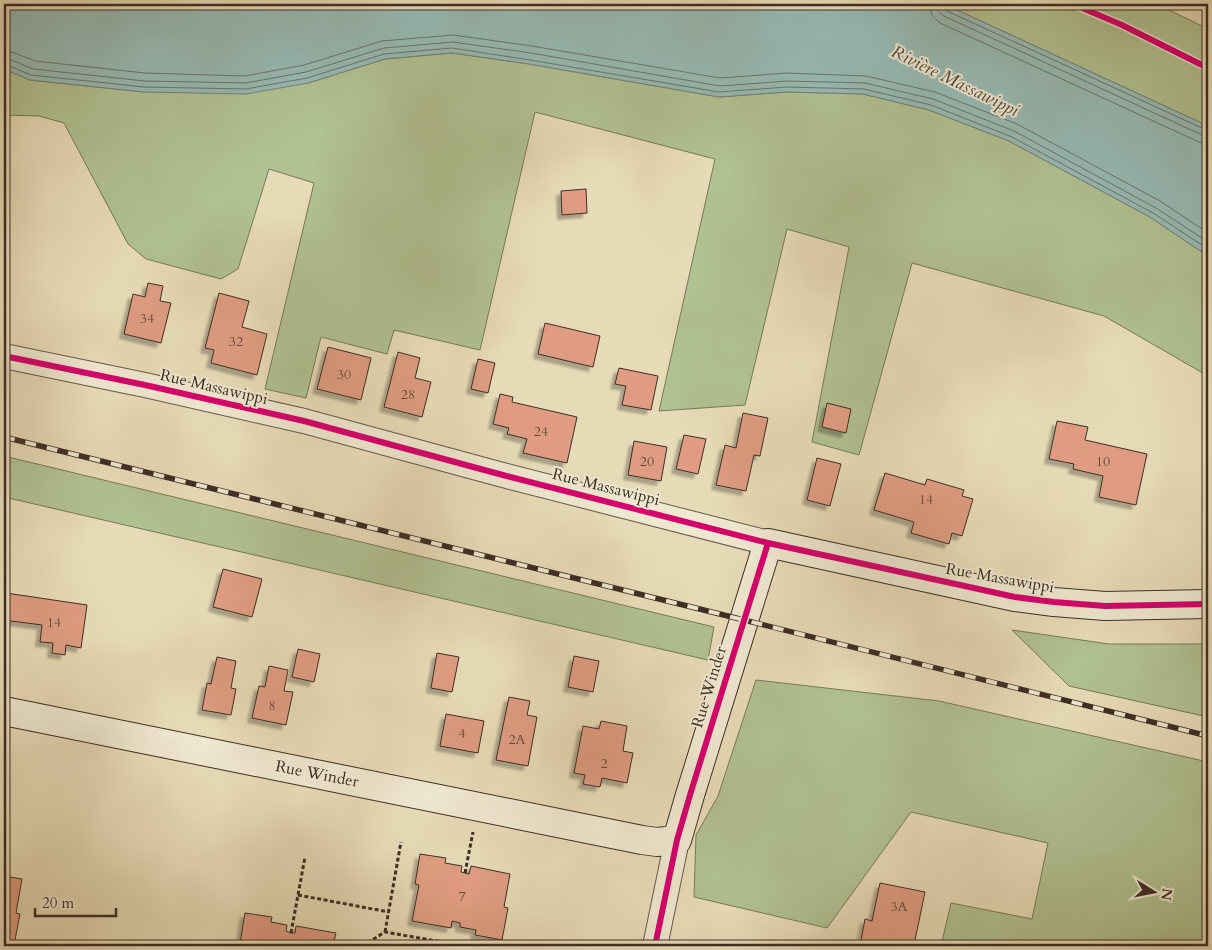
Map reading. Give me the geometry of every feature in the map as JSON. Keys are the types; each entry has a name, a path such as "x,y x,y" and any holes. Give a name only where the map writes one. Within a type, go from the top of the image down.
{"street":[{"name":"Rue Massawippi","path":"4,356 145,385 304,421 499,474 768,543 1015,597 1105,606 1208,604"},
{"name":"Rue Winder","path":"4,711 642,840 657,842 677,840 768,543"},
{"path":"656,946 677,840"}],"path":[{"path":"466,873 478,806"},
{"path":"385,932 401,842"},
{"path":"291,932 305,857"},
{"path":"298,895 389,912"},
{"path":"362,946 385,932 465,946"}],"green space":[{"path":"944,4 1157,4 1208,29 1208,126"},
{"path":"452,53 529,64 719,97 787,92 863,94 929,110 1009,141 1150,217 1208,256 1208,376 1104,316 912,263 859,455 812,442 849,247 787,229 745,405 659,411 715,159 535,112 480,350 394,330 387,354 321,337 306,398 265,389 314,183 269,169 238,269 221,279 146,259 128,244 64,123 39,116 4,115 4,69 30,80 144,92 308,83 385,59"},
{"path":"4,456 714,627 708,660 4,497"},
{"path":"1012,630 1109,644 1208,644 1208,717 1069,686"},
{"path":"756,680 939,701 1208,762 1208,946 941,946 951,903 1032,919 1048,843 911,812 827,928 694,897 696,835 718,796"}],"water":[{"name":"Rivière Massawippi","path":"4,4 944,4 1208,126 1208,256 1150,217 1009,141 929,110 863,94 787,92 719,97 529,64 452,53 385,59 308,83 246,94 144,92 30,80 4,69"}],"building":[{"path":"586,189 587,213 562,215 561,191"},
{"path":"148,283 163,286 160,301 171,303 161,343 124,334 133,294 145,297"},
{"path":"219,293 249,301 242,327 267,334 257,375 211,363 214,350 205,348"},
{"path":"545,323 600,336 593,367 538,354"},
{"path":"328,347 371,358 361,400 317,389"},
{"path":"398,352 420,358 415,378 431,382 422,417 384,407"},
{"path":"478,359 495,363 488,393 471,389"},
{"path":"619,368 658,376 651,410 622,405 626,386 615,384"},
{"path":"500,394 513,397 512,402 577,417 567,463 523,453 527,439 507,434 509,428 493,424"},
{"path":"827,403 851,409 846,433 822,427"},
{"path":"743,413 768,418 760,456 754,455 746,491 716,485 725,445 736,448"},
{"path":"1057,421 1088,427 1085,440 1147,454 1136,505 1099,497 1103,476 1073,469 1074,464 1049,459"},
{"path":"684,435 706,439 698,474 676,469"},
{"path":"634,441 667,447 661,481 628,475"},
{"path":"817,458 841,464 830,506 807,500"},
{"path":"885,473 925,485 927,479 964,490 962,496 973,499 962,536 952,533 949,544 911,533 914,522 874,510"},
{"path":"223,569 262,579 252,617 213,607"},
{"path":"6,593 87,605 81,648 66,645 65,655 52,653 53,643 40,642 42,625 4,620"},
{"path":"298,649 320,654 314,682 292,677"},
{"path":"437,653 459,657 452,692 431,688"},
{"path":"574,656 599,661 593,692 568,687"},
{"path":"217,657 236,661 231,688 236,689 231,715 202,710 207,683 211,684"},
{"path":"269,666 288,670 284,691 293,692 286,725 252,718 259,686 265,687"},
{"path":"509,697 530,701 527,715 537,717 528,766 496,760"},
{"path":"446,714 484,721 478,753 440,746"},
{"path":"601,721 627,726 623,751 633,753 627,783 602,778 600,787 583,784 585,775 574,773 583,726 599,729"},
{"path":"420,854 446,858 445,863 462,866 461,872 469,874 471,866 510,874 504,907 508,908 502,940 475,935 476,930 460,927 460,923 452,921 451,928 412,921 419,885 415,884"},
{"path":"4,876 22,879 16,913 20,914 14,945 4,943"},
{"path":"880,883 925,892 914,945 860,946 865,919 872,921"},
{"path":"245,913 272,917 271,922 287,925 286,931 291,933 295,933 296,926 336,933 333,946 244,946 244,944 240,943"}],"railway":[{"path":"4,437 1208,736"}],"cycle path":[{"path":"1073,4 1122,25 1208,68"},
{"path":"4,356 145,385 304,421 499,474 768,543 1015,597 1105,606 1208,604"},
{"path":"655,946 677,840 768,543"}]}
